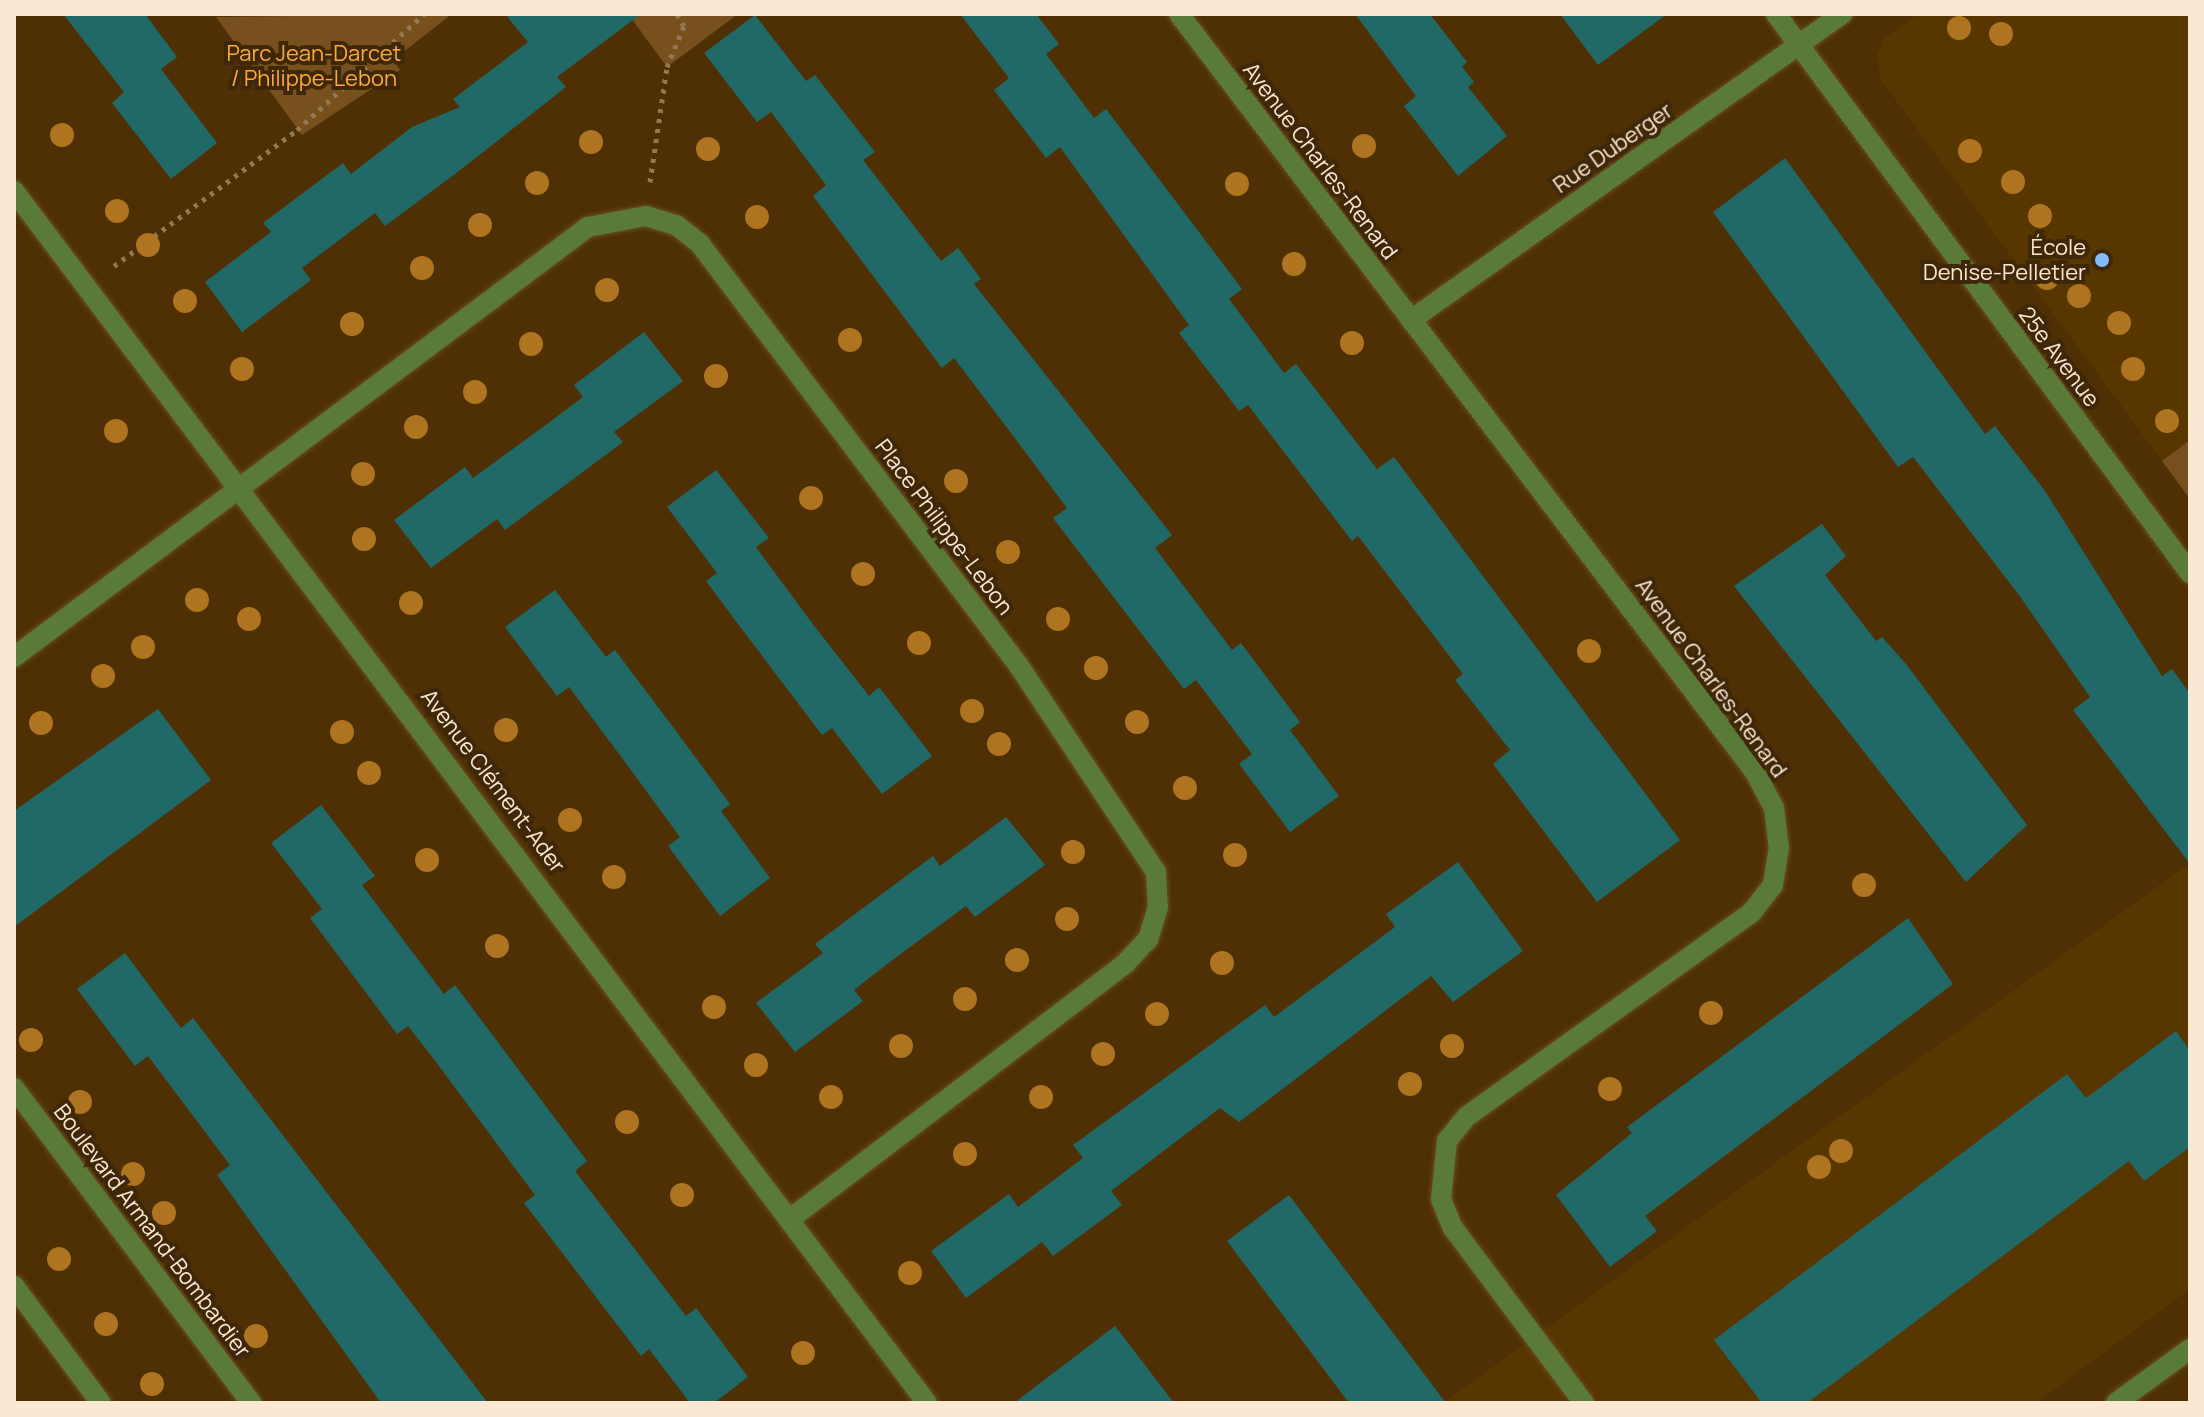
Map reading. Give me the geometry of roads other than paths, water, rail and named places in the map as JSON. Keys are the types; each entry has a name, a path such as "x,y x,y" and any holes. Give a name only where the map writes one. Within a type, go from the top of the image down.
{"street":[{"name":"Avenue Charles-Renard","path":"1179,14 1755,772 1774,808 1779,847 1773,885 1751,913 1467,1116 1447,1141 1441,1199 1453,1228 1584,1403"},
{"name":"25e Avenue","path":"1776,14 2190,573"},
{"name":"Rue Duberger","path":"1411,320 1842,14"},
{"name":"Avenue Clément-Ader","path":"14,191 244,490 927,1403"},
{"name":"Place Philippe-Lebon","path":"244,490 588,227 646,216 700,244 1019,666 1156,872 1158,907 1148,939 1126,963 791,1218"},
{"path":"14,657 244,490"},
{"name":"Boulevard Armand-Bombardier","path":"14,1088 251,1403"},
{"path":"14,1286 101,1403"},
{"path":"2116,1403 2189,1352"}],"place":[{"name":"École Denise-Pelletier","path":"2102,260"}],"park label":[{"name":"Parc Jean-Darcet / Philippe-Lebon","path":"314,66"}]}
